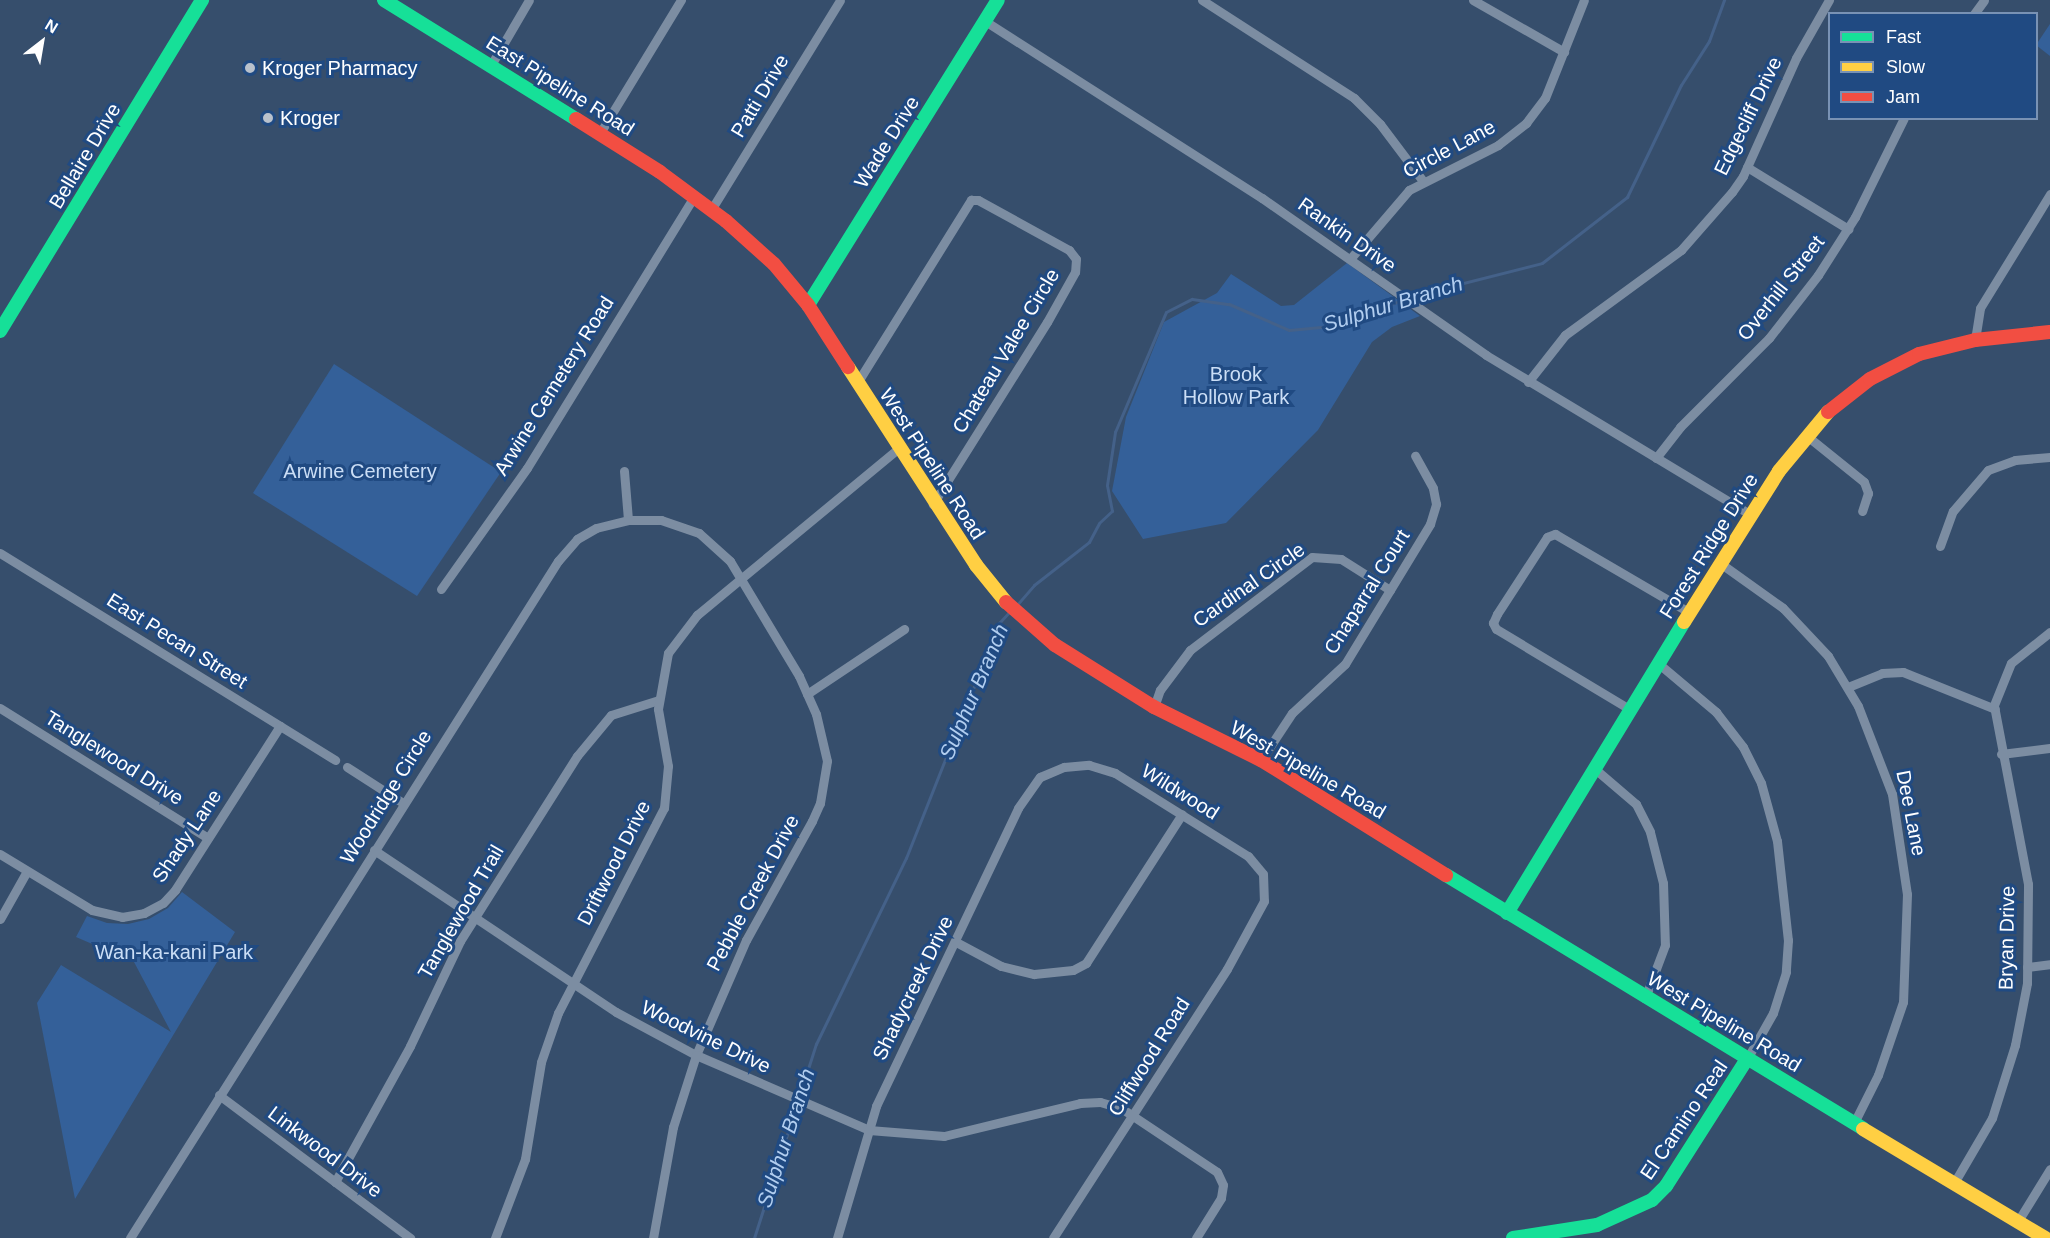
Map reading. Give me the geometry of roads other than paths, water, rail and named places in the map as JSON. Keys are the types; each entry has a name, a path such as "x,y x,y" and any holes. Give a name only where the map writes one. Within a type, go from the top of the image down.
{"main road":[{"name":"Bellaire Drive","path":"0,331 202,0"},
{"name":"East Pipeline Road","path":"384,0 600,133 711,210"},
{"name":"Wade Drive","path":"808,305 998,0"},
{"name":"West Pipeline Road","path":"711,210 774,264 808,305 933,504 994,589 1032,627 1086,668 1154,707 1261,760 1645,998 2045,1238"},
{"name":"Forest Ridge Drive","path":"1507,913 1750,514 1828,411 1870,379 1919,354 1976,340 2050,332"},
{"name":"El Camino Real","path":"1513,1238 1597,1225 1652,1200 1666,1186 1747,1059"}],"street":[{"path":"491,65 529,0"},
{"path":"600,133 681,0"},
{"name":"Patti Drive","path":"711,210 840,0"},
{"path":"1202,0 1354,98 1393,141 1423,182"},
{"path":"1473,0 1564,52"},
{"name":"Circle Lane","path":"1350,259 1398,199 1423,182 1498,145 1526,123 1545,98 1584,0"},
{"name":"Edgecliff Drive","path":"1528,382 1565,335 1681,250 1732,192 1747,167 1796,58 1829,0"},
{"name":"Rankin Drive","path":"986,21 1350,259 1528,382 1750,514"},
{"name":"Overhill Street","path":"1656,458 1680,427 1769,338 1818,275 1848,229 1903,120"},
{"path":"1747,167 1848,229"},
{"path":"1976,340 1980,308 2050,194"},
{"name":"Arwine Cemetery Road","path":"441,589 527,468 693,198"},
{"name":"Chateau Valee Circle","path":"856,383 971,200 988,205 1068,250 1076,259 1075,272 1047,322 933,504"},
{"path":"1807,436 1864,482 1868,493 1862,511"},
{"name":"Driftwood Drive","path":"495,1238 525,1159 546,1045 573,984 664,808 668,766 659,722 659,700 668,653 687,625 741,577 898,449"},
{"name":"Chaparral Court","path":"1261,760 1292,713 1346,664 1435,512 1433,488 1415,456"},
{"path":"1940,546 1953,511 1988,470 2015,460 2050,457"},
{"path":"624,471 628,520"},
{"name":"Woodridge Circle","path":"130,1238 558,561 584,534 628,520 661,520 699,533 730,561 741,577"},
{"path":"1631,710 1496,629 1493,622 1497,614 1547,537 1555,534 1690,613"},
{"name":"East Pecan Street","path":"0,553 336,760"},
{"name":"Cardinal Circle","path":"1154,707 1160,690 1190,650 1312,557 1341,559 1390,590"},
{"name":"Dee Lane","path":"1720,563 1799,623 1848,687 1881,759 1892,794 1907,894 1909,934 1898,1024 1854,1123"},
{"name":"Pebble Creek Drive","path":"653,1238 673,1127 696,1055 746,940 820,803 826,775 825,748 807,694 741,577"},
{"path":"807,694 903,629"},
{"name":"Bryan Drive","path":"1954,1183 1992,1118 2008,1071 2027,967 2028,884 2001,754 1995,709 2011,663 2050,632"},
{"path":"1659,664 1716,712 1743,747 1761,783 1774,830 1784,899 1786,972 1773,1013 1747,1059"},
{"path":"1848,687 1882,673 1904,672 1995,709"},
{"name":"Tanglewood Trail","path":"335,1182 382,1098 474,918 595,731 611,715 659,700"},
{"name":"Tanglewood Drive","path":"0,708 208,838"},
{"name":"Shady Lane","path":"0,854 92,910 110,916 134,915 163,903 280,726"},
{"path":"2001,754 2050,748"},
{"path":"347,767 403,804"},
{"name":"Wildwood","path":"1052,770 1100,767 1182,814 1248,856 1263,874 1265,890"},
{"path":"1595,769 1629,795 1644,818 1663,883 1665,945 1645,998"},
{"name":"Shadycreek Drive","path":"837,1238 876,1106 1018,808 1033,784 1052,770"},
{"path":"956,942 1001,966 1034,974 1073,970 1086,963 1182,814"},
{"name":"Woodvine Drive","path":"374,850 573,984 696,1055 809,1106 869,1130 944,1136 1080,1103 1111,1104 1210,1165 1222,1180 1221,1198 1196,1238"},
{"path":"0,919 27,871"},
{"name":"Cliffwood Road","path":"1053,1238 1133,1117 1252,927 1265,890"},
{"path":"2027,967 2050,964"},
{"name":"Linkwood Drive","path":"219,1095 410,1238"},
{"path":"2018,1221 2050,1169"}],"waterway":[{"name":"Sulphur Branch","path":"1408,297 1542,263 1627,197 1681,85 1709,41 1724,0"},
{"name":"Sulphur Branch","path":"1015,607 1034,585 1089,542 1099,523 1112,511 1107,485 1115,432 1166,312 1192,299 1229,304 1289,330 1332,326 1402,300"},
{"name":"Sulphur Branch","path":"754,1238 816,1044 906,858 999,623 1010,611"}],"place":[{"name":"Kroger Pharmacy","path":"250,68"},
{"name":"Kroger","path":"268,118"}],"park label":[{"name":"Brook Hollow Park","path":"1236,386"},
{"name":"Arwine Cemetery","path":"360,471"},
{"name":"Wan-ka-kani Park","path":"174,952"}]}
